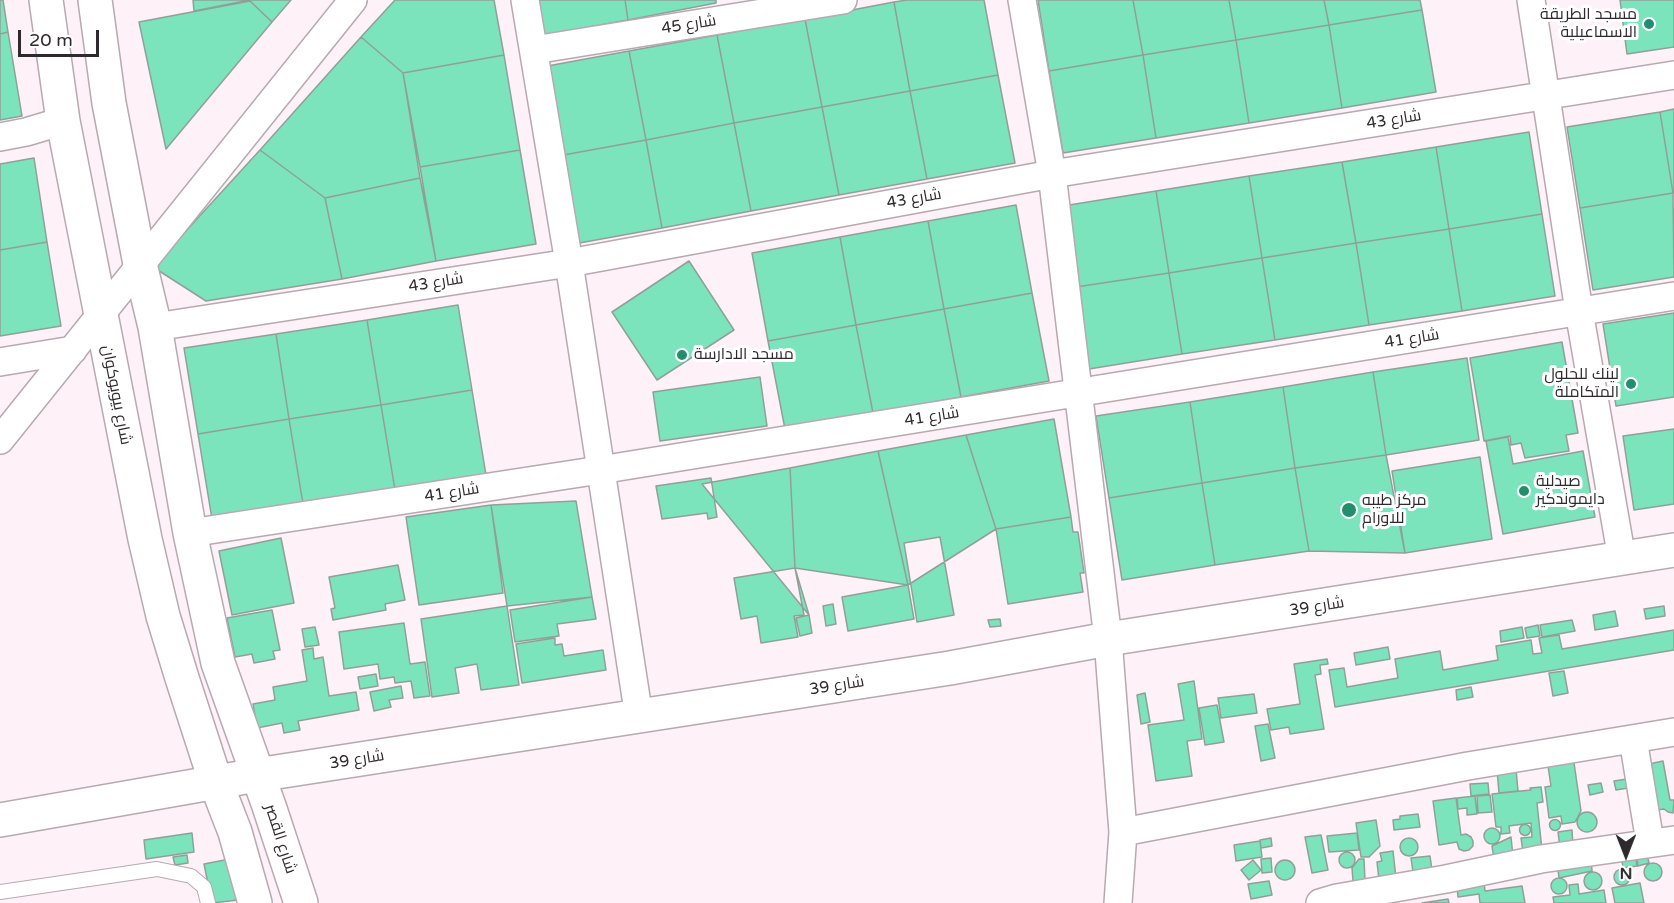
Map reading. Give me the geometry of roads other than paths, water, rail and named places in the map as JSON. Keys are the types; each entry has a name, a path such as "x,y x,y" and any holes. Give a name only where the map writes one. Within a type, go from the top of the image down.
{"main road":[{"name":"شارع بيويوكوان","path":"46,0 63,121 145,540 179,668 216,783"},
{"path":"95,0 109,103 140,264 155,327 190,533 218,663 257,775"},
{"name":"شارع 39","path":"0,820 257,775 950,668 1108,639 1674,550"},
{"name":"شارع القصر","path":"257,775 301,903"},
{"path":"216,783 235,832 255,903"}],"street":[{"path":"0,440 353,0"},
{"path":"525,0 569,263 639,717"},
{"name":"شارع 45","path":"534,50 843,0"},
{"path":"1022,0 1052,174 1108,639 1123,832 1118,903"},
{"path":"1531,0 1579,311 1622,559"},
{"name":"شارع 43","path":"155,327 569,263 1052,174 1674,75"},
{"path":"0,137 63,121"},
{"name":"شارع 41","path":"190,533 600,470 1674,296"},
{"path":"0,362 73,350"},
{"path":"1123,832 1468,766 1674,732"},
{"path":"1320,903 1541,860 1662,841 1633,739"}],"lane":[{"path":"0,892 157,869 191,876 204,887 208,903"}],"place":[{"name":"مسجد الطريقة الاسماعيلية","path":"1649,24"},
{"name":"مسجد الادارسة","path":"682,355"},
{"name":"لينك للحلول المتكاملة","path":"1631,384"},
{"name":"صيدلية دايموندكير","path":"1524,491"},
{"name":"مركز طيبه للاورام","path":"1349,510"}]}
